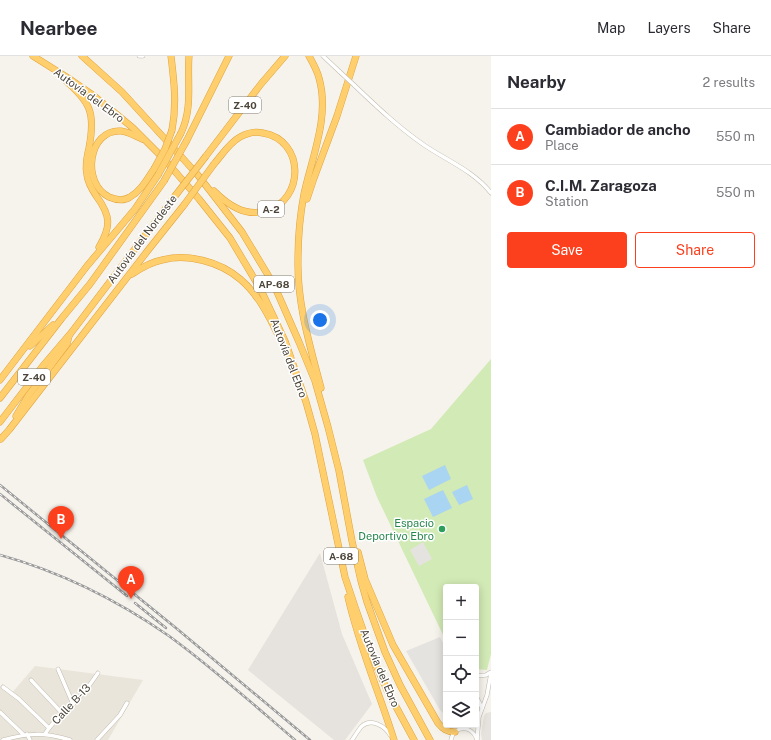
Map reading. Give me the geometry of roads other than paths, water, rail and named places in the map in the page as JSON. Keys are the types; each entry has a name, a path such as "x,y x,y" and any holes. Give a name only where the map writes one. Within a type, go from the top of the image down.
{"highway":[{"name":"Autovía del Ebro","path":"33,56 110,108 146,141 177,173 230,238 261,290 290,352 306,402 315,434 346,577 372,656 414,740"},
{"name":"Autovía del Ebro","path":"82,56 122,92 197,174 242,232 274,285 315,381 339,471 360,581 367,602 385,652 397,679 430,740"},
{"path":"146,141 125,132 117,131 107,134 101,139 95,150 92,162 92,172 97,186 104,194 112,198 124,199 131,197 138,192 154,169 165,149 172,130 174,116 174,80 171,56"},
{"path":"11,367 87,266 135,209 158,175 182,133 186,121 189,105 189,56"},
{"name":"Autovía del Nordeste","path":"0,398 90,284 164,181 187,140 229,56"},
{"name":"Autovía del Nordeste","path":"0,422 261,84 285,56"},
{"path":"309,56 319,78 322,110 320,130 300,216 298,261 300,297 307,337 331,427 339,471"},
{"path":"300,226 309,191 337,116 356,56"},
{"path":"60,73 62,77 81,96 89,110 92,123 86,176 92,190 104,208 108,221 106,235 87,266"},
{"name":"A-2","path":"126,279 184,205 214,164 231,144 239,138 248,134 262,132 281,140 292,155 295,178 293,186 288,194 283,201 276,206 258,213 240,210 231,206 220,196 192,166 154,127"},
{"path":"0,439 10,430 126,279 141,268 163,259 187,258 210,262 240,279 262,306 274,326 295,370"},
{"path":"0,380 31,345 62,318"},
{"path":"0,439 28,396 67,344 70,333"},
{"path":"345,501 365,579 393,645 438,723 445,730 455,732"},
{"path":"346,577 346,587 350,608 366,660 394,740"}],"street":[{"path":"323,56 408,133 437,154 463,168 484,185 491,193"},
{"path":"58,669 73,704"},
{"name":"Calle B-13","path":"45,734 48,728 86,690 98,673"},
{"path":"479,676 491,673 487,695 479,717"},
{"path":"482,675 489,684"},
{"path":"31,680 62,713"},
{"path":"3,687 19,699 48,728"},
{"path":"479,702 482,708"},
{"path":"97,740 120,715 127,703"},
{"path":"0,712 30,740"},
{"path":"352,740 361,727 369,723 375,723 384,728 394,740"},
{"path":"477,740 478,728"},
{"path":"450,740 455,732 460,729 465,729 472,732 477,740"},
{"path":"2,740 25,735 45,734 70,740"}],"water":[{"path":"445,465 451,479 429,490 422,476"},
{"path":"467,485 473,499 459,505 452,492"},
{"path":"443,490 452,508 433,517 424,499"}],"railway":[{"path":"0,485 176,628 310,740"},
{"path":"0,494 127,596"},
{"path":"0,555 45,570 88,588 149,623 169,636 201,661 295,740"},
{"path":"135,603 166,628"}],"place":[{"name":"Espacio Deportivo Ebro","path":"442,529"},
{"name":"C.I.M. Zaragoza","path":"61,539"},
{"name":"Cambiador de ancho","path":"131,599"}]}
